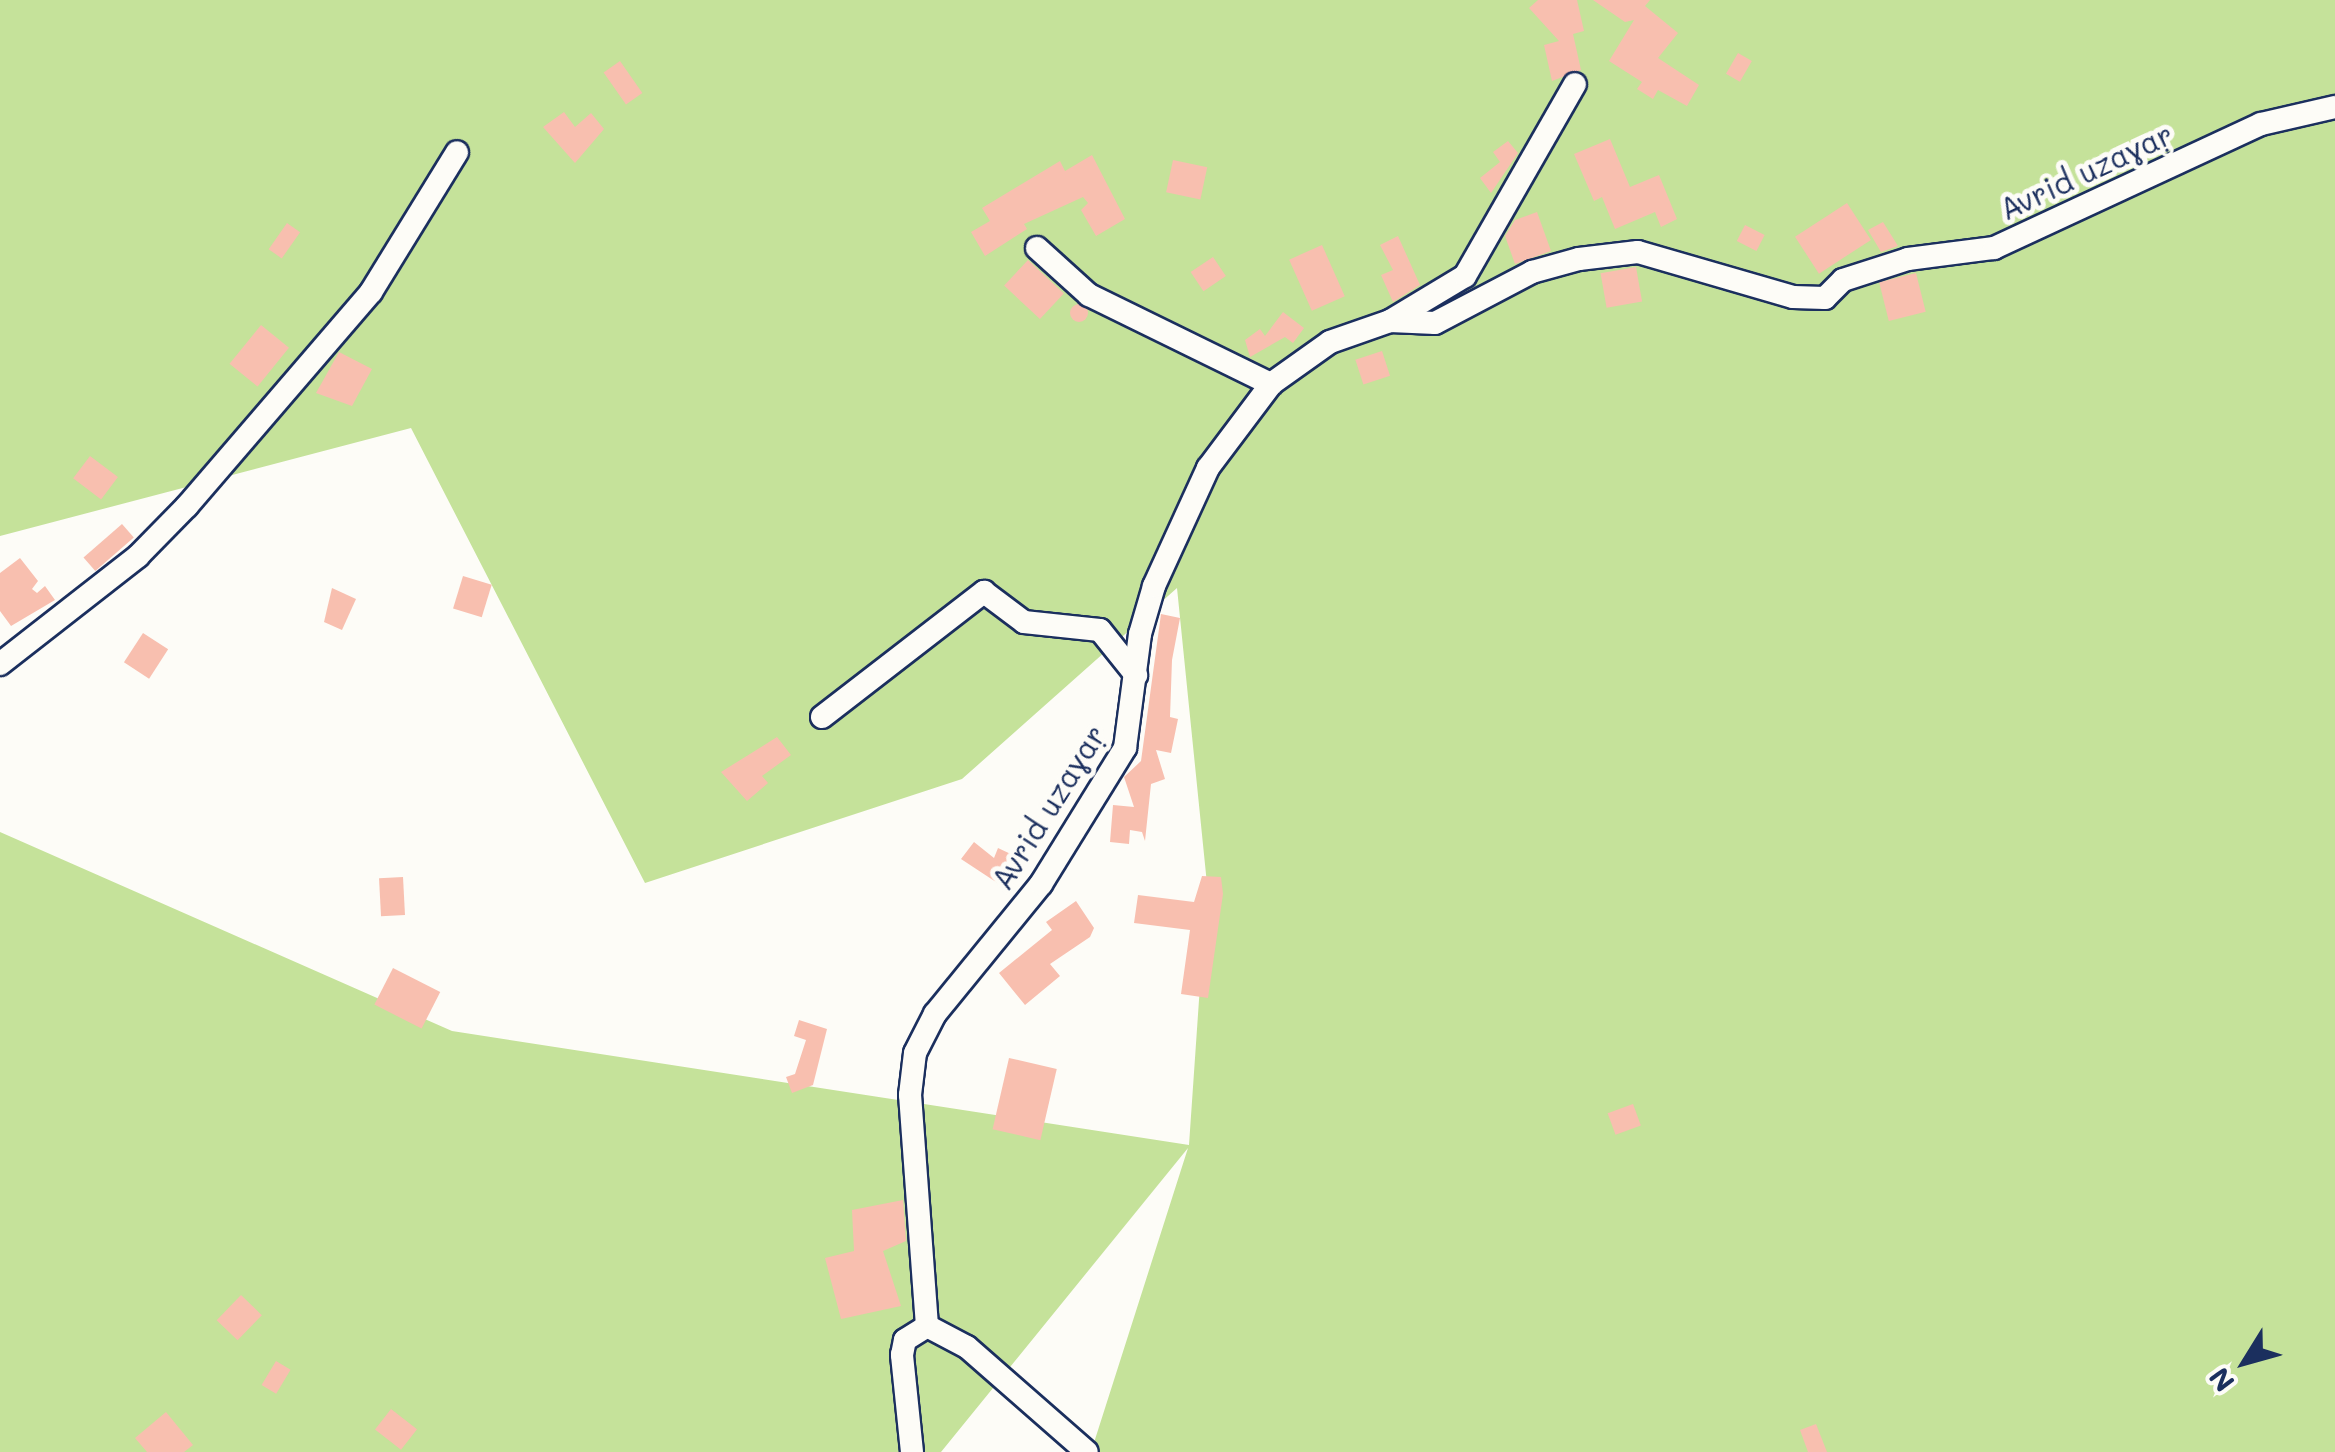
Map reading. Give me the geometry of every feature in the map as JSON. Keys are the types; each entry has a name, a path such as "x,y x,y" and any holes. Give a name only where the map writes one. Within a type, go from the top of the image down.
{"street":[{"path":"1390,321 1465,276 1575,84"},
{"name":"Avrid uzaɣaṛ","path":"927,1326 910,1094 915,1053 935,1014 1041,884 1113,770 1132,726 1136,674 1154,586 1225,439 1271,384 1330,342 1390,321 1435,322 1532,272 1638,252 1817,300 1843,280 1908,259 1994,248 2261,124 2335,107"},
{"path":"0,664 138,556 188,506 371,292 457,152"},
{"path":"1037,248 1089,295 1271,384"},
{"path":"822,718 984,592 1024,622 1100,630 1136,674"},
{"path":"912,1452 902,1355 906,1340 927,1326 967,1347 1087,1452"}],"green space":[{"path":"0,0 2335,0 2335,1452 1091,1452 1188,1148 941,1452 0,1452 0,832 452,1031 1189,1145 1207,884 1177,588 962,779 645,883 411,428 0,536"}],"building":[{"path":"1538,0 1577,0 1584,31 1573,34 1581,70 1552,81 1544,45 1559,41 1529,8"},
{"path":"1593,0 1650,0 1645,6 1678,33 1658,58 1699,85 1687,106 1658,90 1653,99 1637,89 1642,82 1609,61 1634,20 1625,22"},
{"path":"1738,53 1752,61 1740,82 1726,74"},
{"path":"620,61 642,93 626,104 604,72"},
{"path":"564,112 575,127 591,113 604,129 575,163 543,127"},
{"path":"1610,139 1630,187 1659,175 1677,219 1661,227 1655,212 1615,229 1602,197 1594,201 1574,154"},
{"path":"1508,141 1518,153 1491,193 1480,178 1500,162 1493,152"},
{"path":"1092,155 1125,219 1096,236 1081,210 1088,203 1083,197 1024,224 1027,229 985,256 971,232 990,221 982,208 1060,161 1065,171"},
{"path":"1173,160 1207,167 1200,200 1166,192"},
{"path":"1847,203 1871,240 1819,274 1795,237"},
{"path":"1537,212 1551,251 1515,264 1505,236 1515,220"},
{"path":"1883,222 1898,246 1881,252 1868,230"},
{"path":"287,223 300,232 282,258 269,249"},
{"path":"1745,225 1765,235 1756,251 1737,241"},
{"path":"1398,236 1420,285 1393,302 1381,275 1393,270 1380,245"},
{"path":"1322,245 1345,296 1312,311 1289,260"},
{"path":"1213,257 1226,276 1203,291 1191,272"},
{"path":"1028,260 1064,293 1040,319 1004,286"},
{"path":"1636,267 1642,301 1607,308 1601,273"},
{"path":"1916,273 1926,312 1889,321 1879,282"},
{"path":"1079,304 1086,306 1086,320 1079,322 1072,320 1070,313 1072,306"},
{"path":"1283,312 1304,328 1293,343 1285,337 1250,357 1245,340 1260,329 1265,336"},
{"path":"261,325 289,348 258,387 230,364"},
{"path":"1382,351 1390,376 1363,384 1355,360"},
{"path":"339,352 372,369 352,406 316,393"},
{"path":"90,456 118,477 101,499 73,478"},
{"path":"122,524 134,538 95,571 84,557"},
{"path":"20,558 38,581 32,589 37,593 45,586 55,600 11,626 0,611 0,573"},
{"path":"463,576 492,585 482,617 453,609"},
{"path":"332,588 356,599 342,630 324,622"},
{"path":"1161,614 1180,618 1172,660 1170,717 1178,719 1171,753 1156,750 1165,779 1151,784 1145,841 1142,832 1130,830 1129,844 1110,842 1113,805 1134,807 1124,777 1141,761"},
{"path":"143,633 168,649 149,679 124,662"},
{"path":"777,737 791,755 762,776 768,783 747,801 721,772"},
{"path":"974,842 994,858 998,848 1015,856 1002,886 961,859"},
{"path":"1202,876 1221,877 1223,894 1208,998 1181,994 1190,930 1134,923 1138,895 1194,902"},
{"path":"403,877 405,915 381,916 379,878"},
{"path":"1076,901 1094,928 1090,937 1050,964 1060,976 1025,1005 999,973 1052,930 1046,922"},
{"path":"393,968 440,992 422,1029 374,1005"},
{"path":"799,1020 827,1029 813,1085 792,1093 786,1077 795,1074 806,1040 794,1036"},
{"path":"1009,1058 1057,1069 1040,1140 993,1129"},
{"path":"1633,1104 1641,1126 1615,1135 1608,1113"},
{"path":"903,1200 906,1241 883,1251 901,1306 841,1319 825,1258 854,1251 852,1210"},
{"path":"241,1295 262,1315 238,1340 217,1320"},
{"path":"276,1361 291,1370 276,1394 262,1385"},
{"path":"391,1409 417,1429 401,1450 375,1429"},
{"path":"166,1412 193,1445 184,1452 147,1452 135,1438"},
{"path":"1816,1424 1827,1452 1808,1452 1800,1430"}]}
